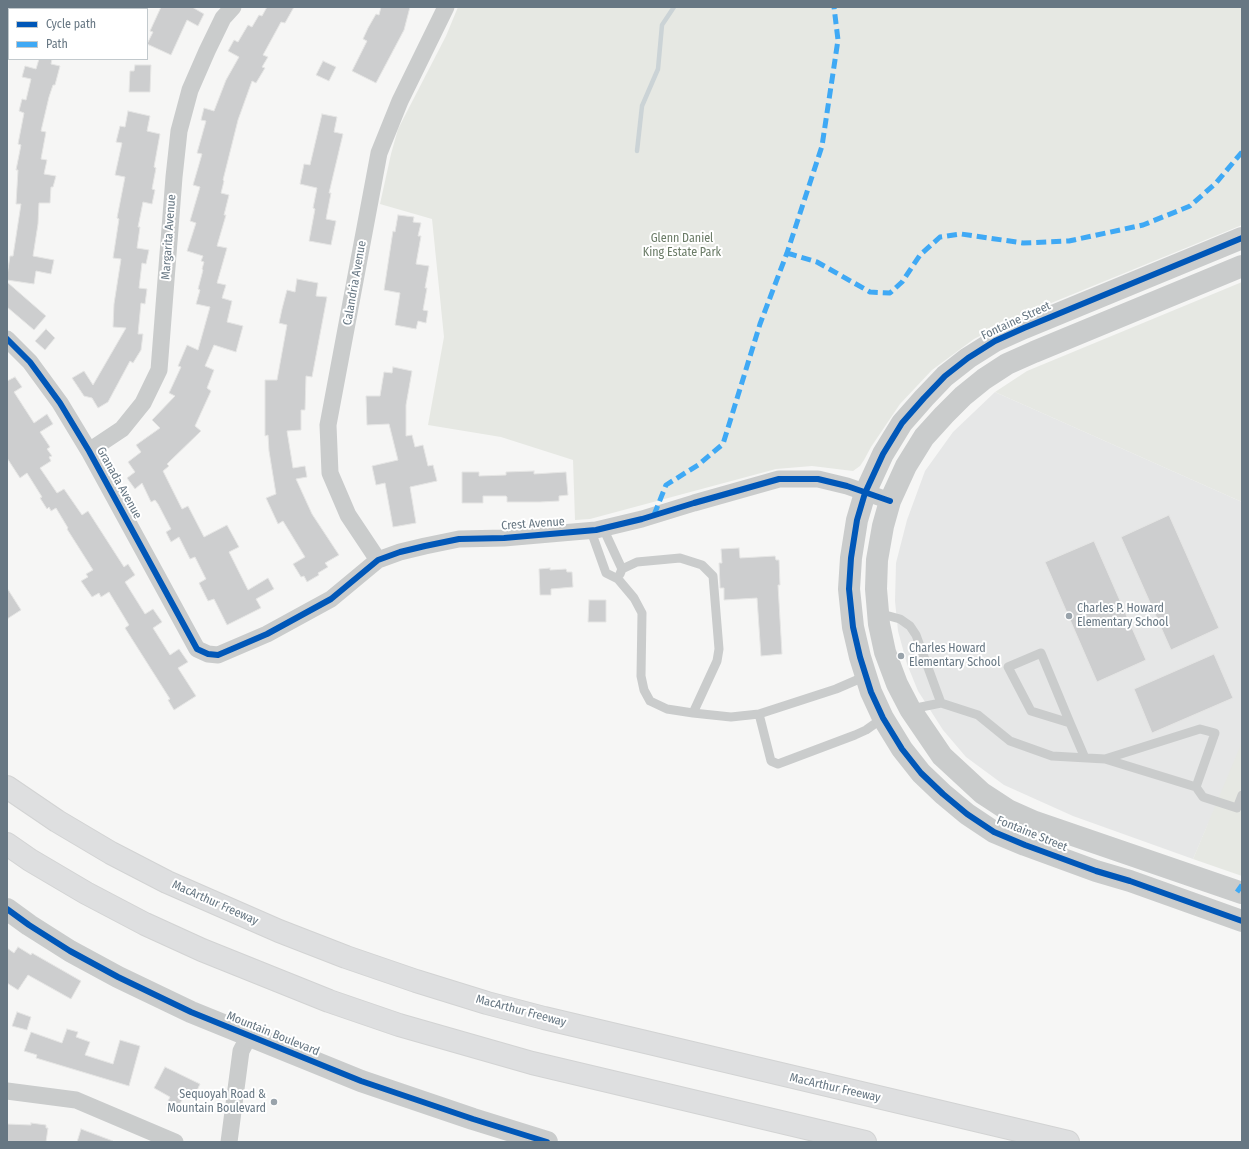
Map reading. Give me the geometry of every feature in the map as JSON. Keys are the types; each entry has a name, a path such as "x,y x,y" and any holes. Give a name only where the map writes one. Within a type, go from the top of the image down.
{"highway":[{"name":"MacArthur Freeway","path":"7,788 56,821 111,853 167,882 279,931 346,957 487,1003 1068,1142"},
{"path":"7,844 30,860 86,893 145,924 202,950 329,1001 399,1025 532,1063 865,1142"}],"street":[{"name":"Margarita Avenue","path":"89,451 122,429 143,403 159,370 179,131 190,90 207,51 224,18 233,7"},
{"name":"Calandria Avenue","path":"378,560 348,515 330,473 328,425 379,153 400,101 446,7"},
{"name":"Fontaine Street","path":"1242,238 995,341 968,358 945,376 902,423 882,454 865,493 857,520 852,550 850,589 853,627 860,657 871,692 883,718 902,749 921,773 943,794 967,814 994,832 1096,871 1130,881 1242,922"},
{"name":"Fontaine Street","path":"1242,266 1007,364 984,379 963,396 924,438 906,466 890,501 883,526 877,560 876,589 878,613 885,652 897,684 910,709 942,756 982,793 1008,810 1035,822 1132,854 1242,894"},
{"name":"Granada Avenue","path":"7,339 30,362 60,403 89,451 197,649"},
{"name":"Crest Avenue","path":"197,649 208,654 218,656 267,634 330,598 378,560 400,552 459,540 504,538 597,529 642,519 779,479 818,479 847,486 890,501"},
{"name":"Mountain Boulevard","path":"7,909 70,951 118,977 192,1012 361,1081 545,1142"},
{"path":"229,1142 241,1051 249,1036"},
{"path":"7,1091 76,1100 175,1142"}],"lane":[{"path":"597,529 622,569"},
{"path":"597,529 606,573 618,579 634,598 642,613 641,676 644,690 650,701 667,709 694,713 731,717 759,714 836,689 866,676"},
{"path":"618,579 622,569 637,562 680,558 702,565 713,576 719,649 717,661 694,713"},
{"path":"878,613 900,619 910,626 916,635 941,703"},
{"path":"1070,723 1031,711 1008,667 1041,653 1085,758"},
{"path":"910,709 941,703 978,716 1010,741 1052,756 1105,759 1196,787 1203,797 1237,808 1242,795"},
{"path":"759,714 772,761 778,764 855,735 866,730 883,718"},
{"path":"1105,759 1200,729 1215,733 1196,787"}],"shaded area":[{"name":"Charles P. Howard Elementary School","path":"995,392 1242,502 1242,811 1208,824 1193,859 1073,816 1004,785 966,757 943,730 918,691 907,664 898,631 895,601 896,563 907,520 925,471 953,432"}],"green space":[{"name":"Glenn Daniel King Estate Park","path":"458,7 1242,7 1242,225 1017,317 974,339 932,370 900,404 860,466 853,471 812,466 776,469 590,519 575,520 573,460 501,437 428,425 444,337 432,219 380,204 398,129 446,36"},
{"path":"1242,282 1242,502 995,392 1027,371"},
{"path":"1242,742 1242,876 1193,859"}],"building":[{"path":"161,7 192,7 204,14 198,26 187,20 171,55 148,44 153,32 150,31"},
{"path":"267,7 294,7 285,23 281,22 263,55 268,57 262,67 265,68 256,83 252,81 238,120 223,180 221,193 229,195 224,215 226,215 217,246 227,248 217,283 226,285 222,298 232,301 227,322 243,326 236,352 214,345 205,366 214,370 207,388 211,391 195,426 201,431 167,464 169,466 163,471 182,509 188,506 204,537 227,525 239,547 229,552 248,590 268,578 274,589 256,599 261,608 227,625 214,599 208,601 199,583 206,579 195,557 190,559 179,537 171,542 166,532 171,529 158,504 155,500 151,502 142,483 135,489 127,478 135,472 128,462 141,452 136,445 160,428 152,420 175,396 169,393 181,367 178,366 187,345 198,350 210,307 196,304 203,270 204,262 201,261 203,256 187,251 196,223 190,221 200,187 193,185 202,154 197,153 206,121 201,120 204,108 214,111 226,80 239,57 228,51 234,40 238,42 248,25 252,27 259,15 262,16"},
{"path":"381,7 410,7 404,30 376,83 352,71 367,41 363,39 376,14 379,15"},
{"path":"39,60 52,60 51,64 60,66 55,85 53,85 49,97 41,131 46,132 41,159 47,160 44,174 56,176 53,187 51,187 50,203 39,203 38,224 33,256 54,260 51,274 36,271 34,284 7,280 7,276 10,256 13,256 21,204 16,204 18,170 16,170 21,145 18,144 24,113 19,111 22,99 26,100 31,79 22,77 25,66 36,69"},
{"path":"323,61 336,67 329,81 316,75"},
{"path":"135,65 151,65 150,92 129,92 130,71 134,71"},
{"path":"128,111 150,116 147,131 160,134 154,167 156,168 152,189 155,190 152,204 143,202 138,227 140,227 137,248 149,250 146,264 142,263 139,288 147,289 145,304 141,303 138,334 143,334 141,350 133,363 130,361 108,402 98,408 92,398 84,396 72,378 84,371 93,385 126,328 113,327 114,304 121,259 113,258 119,219 117,218 125,177 115,175 122,143 116,142 120,126 125,127"},
{"path":"322,114 337,117 334,132 343,134 329,193 331,193 326,219 336,221 331,245 309,241 317,188 300,184 304,164 310,165"},
{"path":"398,215 414,217 413,222 421,223 418,236 421,236 416,264 429,266 423,310 428,311 426,323 418,321 416,329 395,325 400,293 384,290 393,231 395,232"},
{"path":"297,279 318,283 316,296 327,297 312,377 306,376 305,410 301,410 301,430 287,431 293,468 305,466 307,477 296,479 312,514 339,555 325,563 328,567 318,573 319,575 307,582 304,576 301,577 293,564 305,557 283,521 278,524 266,498 276,494 268,435 265,436 265,380 277,380 287,325 279,323 287,290 295,292"},
{"path":"7,282 46,316 34,330 7,307"},
{"path":"46,329 55,338 45,350 35,341"},
{"path":"393,367 412,371 406,405 406,436 412,435 415,447 423,445 428,466 433,465 437,481 410,487 416,523 393,527 385,483 376,485 372,466 398,460 389,424 367,425 366,396 380,396 384,372 392,373"},
{"path":"15,377 22,387 14,392 34,423 47,414 53,424 40,432 50,447 47,449 52,456 49,457 51,461 40,468 57,493 64,489 82,515 88,511 124,567 128,564 135,575 125,582 145,614 153,609 162,622 153,628 170,655 179,649 188,662 178,668 196,696 174,710 168,700 170,699 125,628 129,625 109,592 101,597 99,593 92,597 81,581 88,577 86,574 93,570 67,529 68,528 56,508 51,511 49,507 47,509 40,498 42,497 27,473 20,478 7,458 7,381"},
{"path":"534,471 534,474 566,472 568,495 559,496 559,501 540,502 507,502 506,496 483,496 483,503 462,503 462,472 479,472 479,476 506,475 506,472"},
{"path":"1169,515 1219,628 1171,650 1121,537"},
{"path":"1094,541 1146,660 1097,682 1045,562"},
{"path":"739,548 740,558 775,556 776,560 779,560 780,585 778,585 782,654 761,656 757,598 724,600 724,588 720,588 719,563 722,563 721,549"},
{"path":"550,568 550,570 566,569 567,572 572,572 573,587 551,589 551,595 540,595 539,569"},
{"path":"7,588 21,610 7,619"},
{"path":"589,600 606,600 606,622 588,622"},
{"path":"1214,654 1233,698 1152,733 1134,689"},
{"path":"18,947 31,955 32,953 81,981 71,999 28,975 18,990 7,983 7,948 14,953"},
{"path":"17,1012 31,1017 27,1030 12,1026"},
{"path":"67,1029 78,1032 76,1037 90,1042 85,1055 113,1064 120,1040 140,1046 129,1086 36,1058 37,1055 24,1051 31,1032 62,1043"},
{"path":"165,1067 200,1084 194,1097 186,1093 176,1110 166,1105 170,1097 154,1088"},
{"path":"31,1123 46,1125 46,1128 48,1128 46,1142 7,1142 7,1124 31,1125"},
{"path":"81,1129 113,1141 77,1142"}],"waterway":[{"path":"637,151 642,106 658,69 662,25 674,7"}],"marked path":[{"path":"654,515 666,485 698,465 723,444 760,324 787,253 822,146 838,40 834,7"},
{"path":"787,253 817,262 870,292 890,293 902,282 920,255 940,237 961,234 1023,243 1069,241 1143,225 1190,206 1216,183 1242,152"},
{"path":"1237,892 1242,885"}],"cycle path":[{"path":"1242,238 995,341 968,358 945,376 902,423 883,454 865,493 857,520 851,558 849,589 853,627 860,657 871,692 883,718 902,749 921,773 943,794 967,814 994,832 1096,871 1130,881 1242,921"},
{"path":"7,339 30,362 60,403 89,451 197,649 208,654 218,655 267,634 331,599 378,560 400,552 425,546 459,539 504,538 596,530 642,519 779,479 818,479 847,486 890,501"},
{"path":"7,909 70,951 118,977 191,1012 361,1081 473,1119 547,1142"}],"place":[{"name":"Charles P. Howard Elementary School","path":"1069,616"},
{"name":"Charles Howard Elementary School","path":"901,656"},
{"name":"Sequoyah Road & Mountain Boulevard","path":"274,1102"}]}
